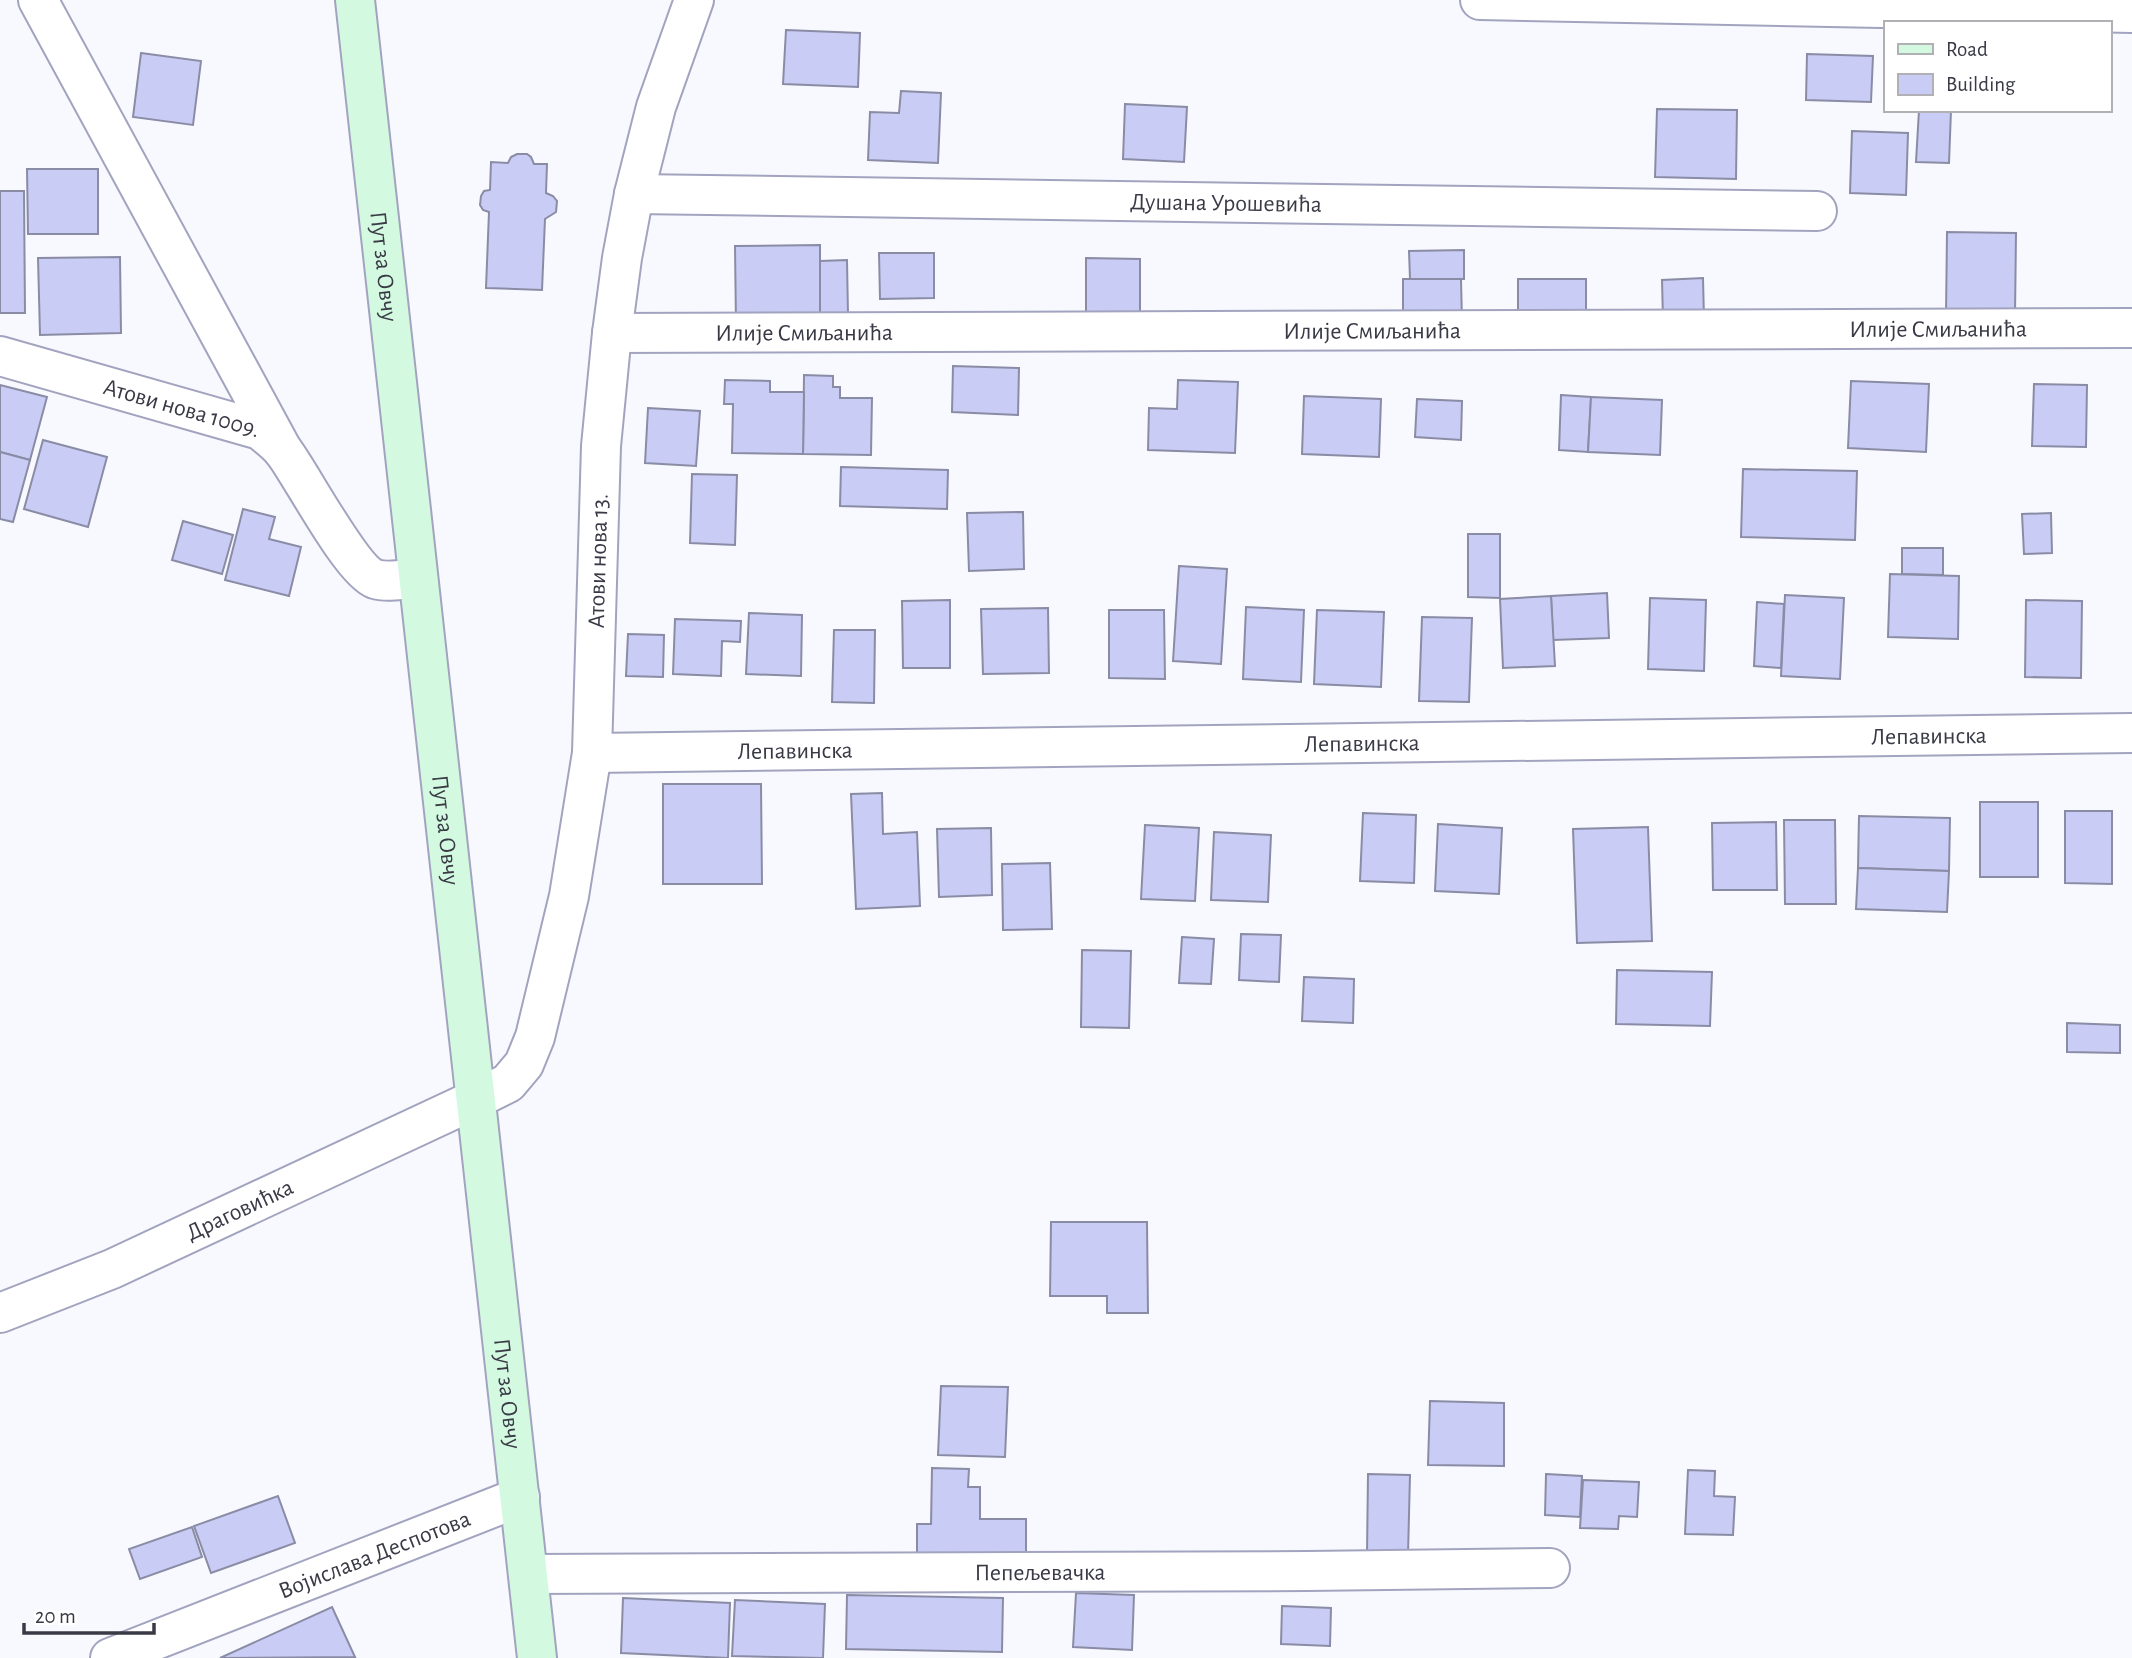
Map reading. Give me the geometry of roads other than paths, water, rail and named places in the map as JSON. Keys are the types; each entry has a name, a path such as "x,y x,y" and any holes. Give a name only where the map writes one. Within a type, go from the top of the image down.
{"street":[{"path":"38,0 283,451"},
{"name":"Пут за Овчу","path":"355,0 537,1658"},
{"name":"Атови нова 13.","path":"475,1100 508,1083 524,1064 535,1037 569,896 592,753 601,446 622,258 634,194 656,107 694,0"},
{"path":"1480,0 2132,13"},
{"name":"Душана Урошевића","path":"634,194 1817,211"},
{"name":"Илије Смиљанића","path":"612,333 2132,327"},
{"name":"Атови нова 1009.","path":"0,356 252,428 272,439 283,451 334,531 364,571 374,579 418,578"},
{"name":"Лепавинска","path":"592,753 2132,733"},
{"name":"Драговићка","path":"0,1313 112,1269 475,1100"},
{"name":"Војислава Деспотова","path":"110,1658 520,1497"},
{"name":"Пепељевачка","path":"528,1574 1550,1568"}]}
